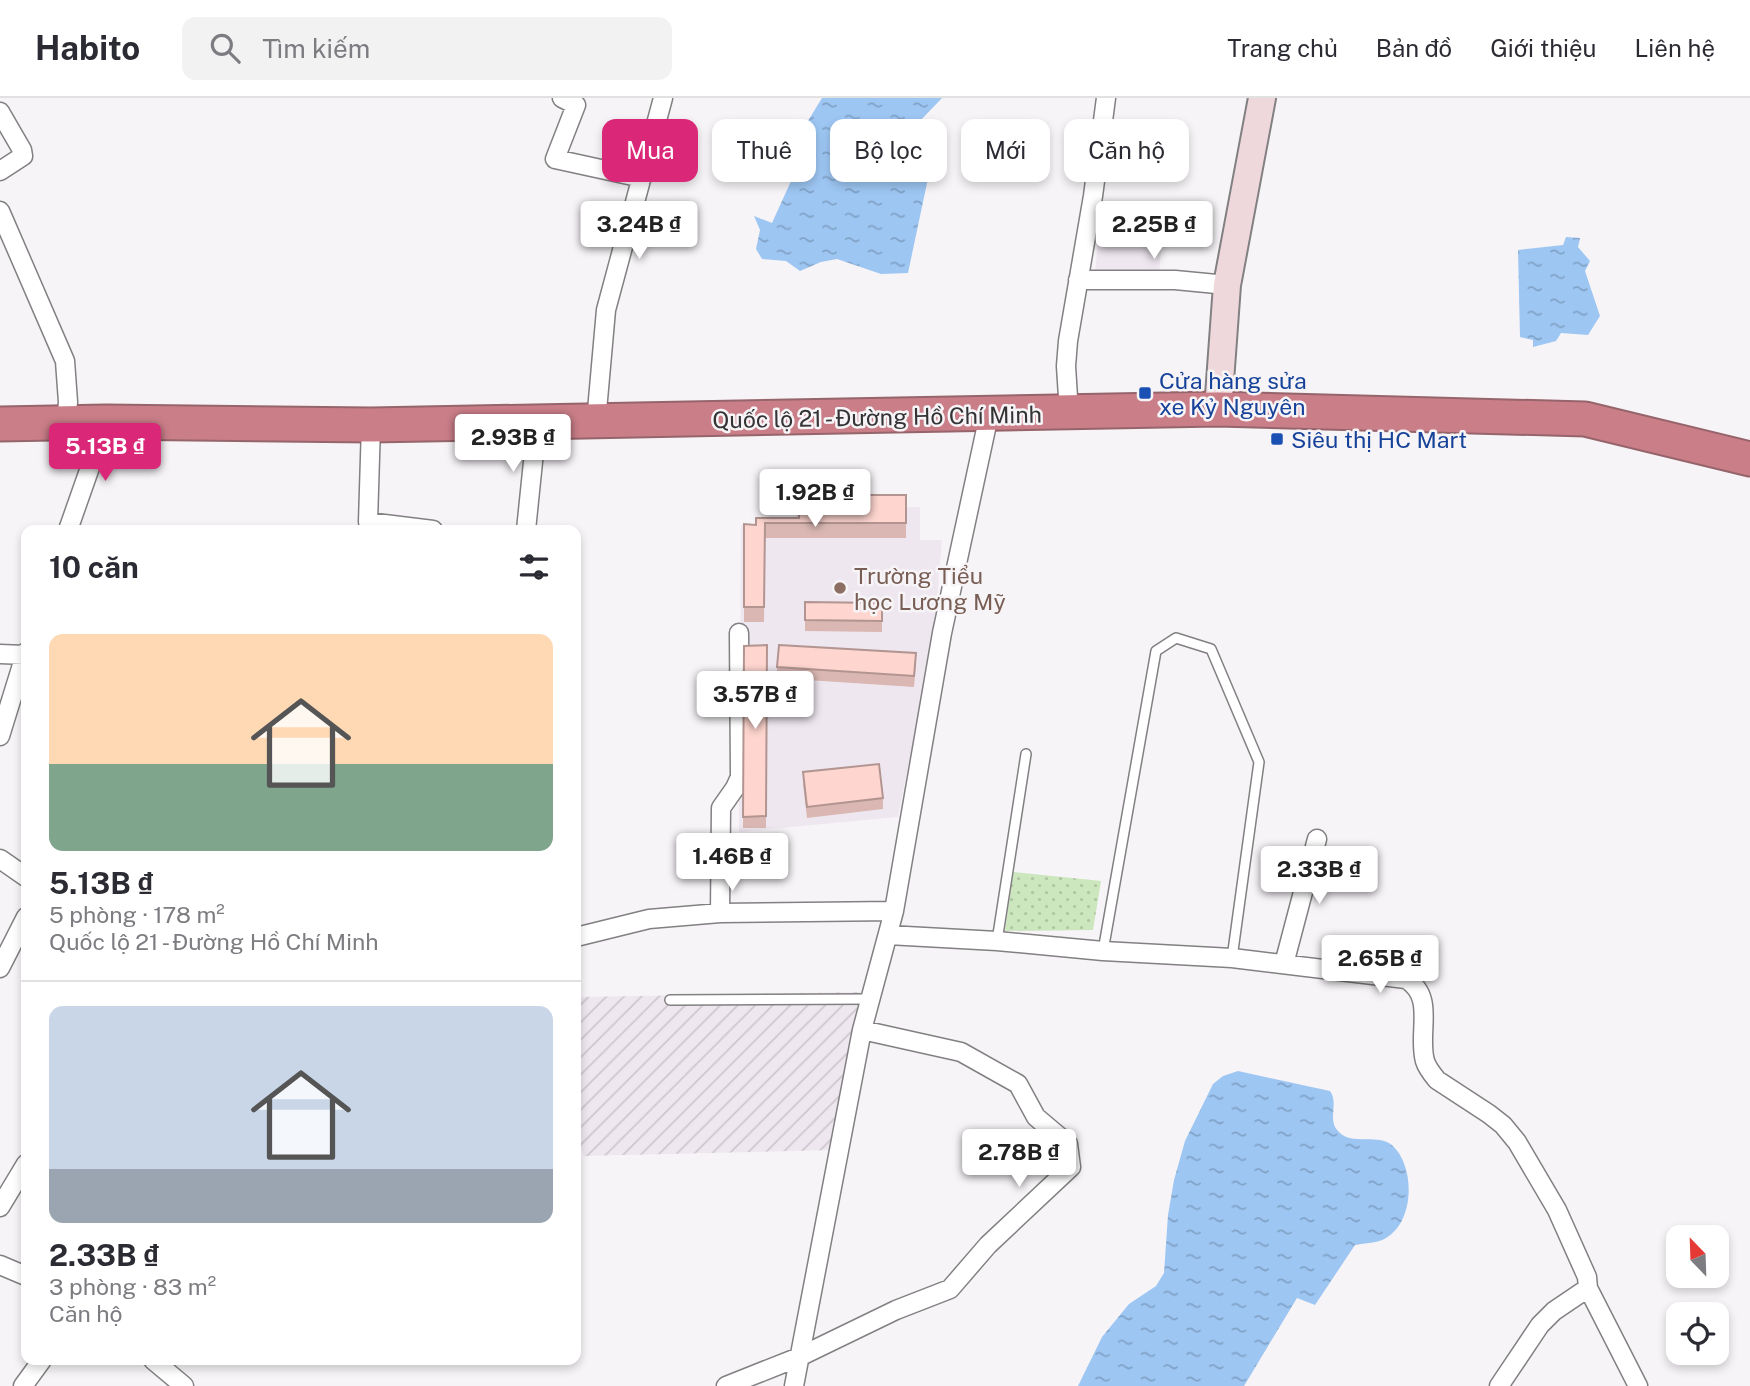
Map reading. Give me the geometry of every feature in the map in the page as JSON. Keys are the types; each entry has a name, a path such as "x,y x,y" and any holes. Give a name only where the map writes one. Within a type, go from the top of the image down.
{"highway":[{"name":"Quốc lộ 21 - Đường Hồ Chí Minh","path":"0,424 537,423 1218,409 1585,419 1750,459"}],"street":[{"path":"562,98 576,105 555,159 602,169"},
{"path":"657,119 663,98"},
{"path":"1069,413 1066,366 1068,341 1093,196 1106,98"},
{"path":"1218,409 1227,285 1262,98"},
{"path":"0,112 23,156 0,171"},
{"path":"596,422 606,310 641,182"},
{"path":"0,211 65,361 68,402 66,424"},
{"path":"1078,280 1175,281 1227,285"},
{"path":"794,1386 862,1030 894,911 943,633 989,415"},
{"path":"70,525 106,422"},
{"path":"527,525 537,423"},
{"path":"371,425 368,522 392,525"},
{"path":"720,913 721,808 740,777 739,633"},
{"path":"0,654 21,654"},
{"path":"0,736 21,670"},
{"path":"1284,964 1317,839"},
{"path":"0,859 21,874"},
{"path":"581,936 649,919 720,913 894,911"},
{"path":"0,968 21,927"},
{"path":"888,935 1232,958 1406,979 1415,984 1423,999 1424,1059 1430,1071 1437,1080 1503,1125 1517,1142 1558,1210 1583,1265 1588,1288 1638,1386"},
{"path":"726,1386 799,1357 896,1310 950,1289 988,1245 1072,1167 1068,1144 1036,1117 1018,1084 961,1052 862,1030"},
{"path":"0,1207 21,1172"},
{"path":"0,1265 21,1274"},
{"path":"1499,1386 1540,1325 1554,1311 1588,1288"},
{"path":"23,1386 38,1365"},
{"path":"159,1365 184,1386"}],"lane":[{"path":"1103,951 1156,651 1176,638 1211,649 1259,762 1232,958"},
{"path":"997,941 1026,754"},
{"path":"670,1000 872,999"}],"shaded area":[{"path":"1101,210 1164,216 1159,274 1095,272"},
{"path":"920,507 920,540 942,540 934,637 898,817 739,832 741,525 795,527 796,508"},
{"path":"860,992 834,1150 584,1156 581,1147 581,997"}],"green space":[{"path":"1013,872 1101,881 1093,930 1005,931"}],"water":[{"path":"822,98 942,98 922,119 830,119 830,182 927,182 908,273 881,274 837,259 800,271 786,261 762,259 756,249 760,230 754,216 772,223 791,182 816,182 816,119 809,119"},
{"path":"1566,237 1580,238 1578,247 1590,261 1585,271 1600,316 1588,335 1561,333 1556,341 1533,347 1533,340 1520,337 1518,250 1563,245"},
{"path":"1238,1071 1330,1091 1334,1101 1333,1122 1338,1131 1350,1138 1380,1140 1393,1146 1400,1155 1408,1180 1407,1207 1402,1219 1396,1230 1386,1238 1355,1245 1315,1305 1297,1298 1244,1386 1078,1386 1102,1337 1129,1304 1156,1286 1164,1273 1168,1215 1185,1141 1213,1084 1223,1076"}],"building":[{"path":"799,495 906,495 906,523 765,523 764,607 744,607 744,524 756,525 756,518 799,518"},
{"path":"805,602 882,603 882,621 805,620"},
{"path":"767,645 766,816 743,817 744,646"},
{"path":"779,645 916,653 914,676 777,667"},
{"path":"879,764 883,798 807,807 803,772"}],"place":[{"name":"Cửa hàng sửa xe Kỷ Nguyên","path":"1145,393"},
{"name":"Siêu thị HC Mart","path":"1277,439"},
{"name":"Trường Tiểu học Lương Mỹ","path":"840,588"}]}
